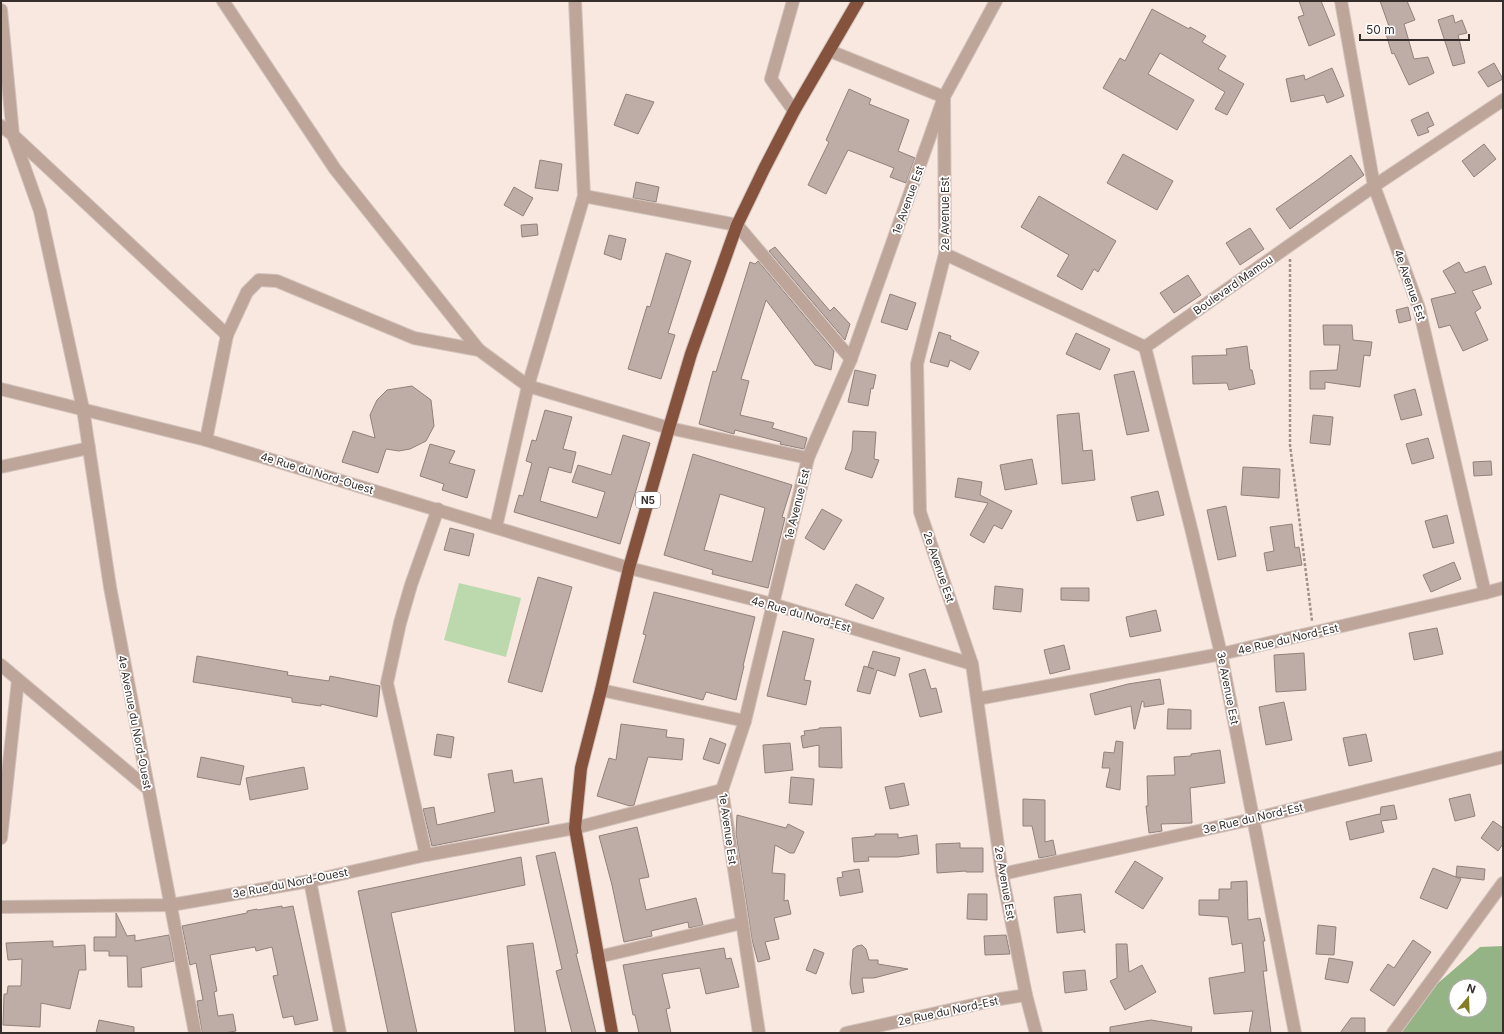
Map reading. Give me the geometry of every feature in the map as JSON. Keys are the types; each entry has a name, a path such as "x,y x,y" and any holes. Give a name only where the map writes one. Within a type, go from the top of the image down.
{"highway":[{"name":"N5","path":"612,1033 575,828 581,768 601,690 629,568 669,428 691,354 737,225 794,111 858,1"}],"street":[{"path":"223,1 335,169 479,350 528,386 669,428 808,458"},
{"path":"496,527 528,386 584,196 575,1"},
{"path":"793,1 771,78 794,111"},
{"name":"1e Avenue Est","path":"759,1033 722,790 745,721 808,458 851,359 944,97 996,1"},
{"name":"4e Avenue Est","path":"1341,1 1374,186 1419,308 1485,593"},
{"name":"4e Avenue du Nord-Ouest","path":"1,10 13,135 40,211 83,409 110,587 172,905 195,1033"},
{"path":"830,51 944,97"},
{"name":"2e Avenue Est","path":"944,97 945,254 917,364 920,512 972,664 1002,874 1026,995 1036,1033"},
{"name":"Boulevard Mamou","path":"1145,347 1374,186 1503,100"},
{"path":"1,126 13,135 227,335"},
{"path":"584,196 737,225 851,359"},
{"path":"945,254 1145,347"},
{"path":"206,440 227,335 247,292 259,280 277,281 414,338 479,350"},
{"name":"3e Avenue Est","path":"1145,347 1221,654 1295,1033"},
{"name":"4e Rue du Nord-Ouest","path":"1,389 206,440 629,568"},
{"path":"1,467 89,448"},
{"path":"426,855 387,683 400,623 411,585 438,509"},
{"name":"4e Rue du Nord-Est","path":"629,568 772,604 972,664"},
{"name":"4e Rue du Nord-Est","path":"977,699 1221,654 1503,588"},
{"path":"1,665 148,788"},
{"path":"1,838 18,680"},
{"path":"601,690 745,721"},
{"name":"3e Rue du Nord-Est","path":"1002,874 1253,819 1503,757"},
{"name":"3e Rue du Nord-Ouest","path":"1,907 172,905 310,881 426,855 575,828 722,790"},
{"path":"310,881 340,1033"},
{"path":"1393,1033 1503,883"},
{"path":"598,957 742,923"},
{"name":"2e Rue du Nord-Est","path":"846,1033 1000,999 1026,995"}],"path":[{"path":"1290,245 1290,445 1314,633"}],"green space":[{"path":"459,583 521,598 506,657 444,640"},
{"path":"1503,946 1503,1033 1401,1033 1437,984 1480,947"}],"building":[{"path":"1299,1 1321,1 1335,35 1309,46 1298,17 1304,15"},
{"path":"1380,1 1407,1 1415,20 1404,24 1414,59 1428,57 1434,73 1409,85 1394,53 1392,54 1386,34 1391,32"},
{"path":"1152,9 1189,29 1190,27 1206,36 1202,42 1226,56 1218,69 1244,84 1227,115 1215,109 1225,92 1160,53 1148,74 1194,100 1177,130 1103,88 1120,58 1125,61"},
{"path":"1453,15 1455,23 1462,20 1467,33 1458,35 1465,63 1453,66 1438,20"},
{"path":"1494,63 1503,79 1488,87 1478,72"},
{"path":"1332,68 1344,96 1327,103 1324,95 1291,102 1286,79 1304,75 1305,80"},
{"path":"849,89 871,99 869,104 909,120 898,151 915,158 906,183 890,177 894,168 848,150 826,194 808,185 829,142 826,140"},
{"path":"626,94 654,102 638,134 614,125"},
{"path":"1428,112 1434,125 1427,128 1429,132 1418,136 1411,120"},
{"path":"1484,144 1496,159 1474,177 1462,161"},
{"path":"1123,154 1173,181 1157,210 1107,183"},
{"path":"1351,155 1364,175 1290,229 1276,209"},
{"path":"540,160 562,164 558,191 535,188"},
{"path":"636,182 659,187 656,202 633,198"},
{"path":"514,187 533,198 523,216 504,205"},
{"path":"1039,196 1116,241 1098,272 1094,269 1082,290 1057,276 1069,255 1021,227"},
{"path":"537,224 538,235 522,237 521,225"},
{"path":"1250,228 1264,249 1240,265 1226,243"},
{"path":"609,235 626,239 621,260 604,254"},
{"path":"775,247 830,311 834,307 850,324 845,340 769,251"},
{"path":"666,253 691,261 668,333 675,335 661,379 628,369 647,306 650,307"},
{"path":"758,261 834,351 831,370 815,365 766,300 741,379 749,381 740,415 774,423 772,428 807,438 804,449 780,444 781,442 735,430 734,434 699,424 713,371 716,372 750,262 755,264"},
{"path":"1459,262 1465,273 1485,266 1492,284 1472,291 1481,308 1475,312 1488,340 1463,351 1450,325 1439,328 1431,299 1456,293 1443,271"},
{"path":"1188,275 1201,295 1174,313 1160,293"},
{"path":"890,294 916,303 907,330 881,322"},
{"path":"1408,307 1411,320 1399,323 1396,310"},
{"path":"1323,325 1352,325 1353,340 1372,342 1370,356 1364,355 1360,387 1325,382 1325,389 1310,389 1310,371 1337,370 1340,345 1324,345"},
{"path":"939,332 951,336 950,339 979,352 970,370 950,360 948,367 930,362"},
{"path":"1076,333 1110,349 1100,370 1066,354"},
{"path":"1247,346 1250,370 1252,370 1255,384 1229,390 1227,383 1193,384 1192,356 1227,355 1226,349"},
{"path":"855,370 876,375 873,389 871,388 868,406 848,402"},
{"path":"1134,371 1149,431 1127,435 1114,375"},
{"path":"412,386 431,400 434,426 426,441 410,449 399,451 386,449 378,473 342,462 353,431 375,438 370,415 377,400 387,390"},
{"path":"1415,389 1422,415 1401,420 1394,395"},
{"path":"545,410 572,417 563,449 576,452 571,473 549,467 540,501 597,518 605,492 572,482 578,465 611,475 623,435 650,443 620,544 514,512 519,495 523,496 532,463 526,461 532,440 536,441"},
{"path":"1079,413 1083,451 1092,450 1095,480 1062,484 1057,415"},
{"path":"1313,415 1333,417 1330,445 1310,443"},
{"path":"853,431 876,432 874,459 879,460 872,478 845,469 852,450"},
{"path":"1428,438 1434,458 1412,464 1406,444"},
{"path":"430,444 455,451 449,463 475,470 467,498 442,490 444,484 420,476"},
{"path":"693,454 792,485 782,517 785,518 768,588 712,574 713,570 664,555","holes":["720,494 765,508 752,562 704,550"]},
{"path":"1032,459 1037,484 1005,490 1000,465"},
{"path":"1491,461 1492,475 1474,476 1473,462"},
{"path":"1243,467 1280,469 1279,498 1241,495"},
{"path":"958,478 982,482 980,495 1012,511 1002,529 994,525 984,543 970,535 988,503 955,497"},
{"path":"1158,491 1164,515 1137,521 1131,497"},
{"path":"1226,506 1236,556 1218,560 1207,510"},
{"path":"822,509 842,520 824,550 805,538"},
{"path":"1447,515 1454,543 1433,548 1425,521"},
{"path":"1292,524 1295,548 1299,547 1302,565 1267,571 1264,553 1274,551 1270,527"},
{"path":"450,528 474,534 469,556 444,550"},
{"path":"1454,562 1461,579 1431,592 1423,575"},
{"path":"538,577 572,587 542,692 508,682"},
{"path":"856,584 884,598 873,619 845,605"},
{"path":"995,586 1023,589 1021,612 993,609"},
{"path":"1061,588 1089,588 1089,601 1061,600"},
{"path":"654,592 755,617 736,700 706,692 703,700 633,682 646,635 643,634"},
{"path":"1156,610 1161,631 1130,637 1126,617"},
{"path":"1437,628 1443,654 1414,660 1409,633"},
{"path":"783,631 814,639 804,680 811,681 806,705 767,696"},
{"path":"1064,645 1070,669 1050,674 1044,650"},
{"path":"873,651 900,658 895,676 877,670 870,694 857,691 864,666 874,669 868,667"},
{"path":"1304,653 1306,690 1276,692 1274,655"},
{"path":"197,656 288,672 287,675 329,681 330,676 380,686 377,717 321,704 321,706 292,702 292,698 193,682"},
{"path":"925,669 931,689 936,688 942,712 920,717 909,674"},
{"path":"1160,679 1164,704 1144,707 1144,702 1142,701 1135,729 1131,706 1095,715 1090,694 1128,684"},
{"path":"1284,702 1292,740 1266,745 1259,707"},
{"path":"1168,709 1191,710 1191,729 1167,729"},
{"path":"621,724 667,730 666,737 684,739 682,760 648,757 634,805 630,806 597,796 609,758 616,760"},
{"path":"841,727 842,768 819,767 819,745 803,748 801,736 805,735 804,731 819,728"},
{"path":"437,734 454,737 451,758 434,755"},
{"path":"1366,734 1372,761 1349,766 1343,738"},
{"path":"710,738 726,744 719,764 703,759"},
{"path":"1116,741 1123,742 1120,790 1106,787 1110,768 1102,768 1104,752 1114,753"},
{"path":"790,743 793,770 765,773 763,745"},
{"path":"1220,750 1225,783 1190,788 1192,823 1161,824 1162,831 1149,833 1146,806 1148,806 1147,776 1175,775 1174,757 1191,756 1191,754"},
{"path":"201,757 244,766 240,785 197,777"},
{"path":"304,767 308,789 250,800 246,778"},
{"path":"512,770 514,783 542,778 549,823 432,846 423,809 434,807 437,825 495,812 488,774"},
{"path":"791,777 814,779 812,805 789,803"},
{"path":"904,783 909,805 890,809 885,787"},
{"path":"1470,794 1475,816 1455,821 1449,799"},
{"path":"1023,799 1045,800 1045,842 1053,840 1056,855 1039,858 1032,826 1023,826"},
{"path":"1394,805 1397,819 1381,821 1384,832 1350,840 1346,822 1380,815 1381,807"},
{"path":"737,815 786,828 788,824 804,832 794,853 790,853 775,845 772,873 785,874 784,901 788,900 791,914 774,918 779,939 765,942 770,959 758,962 752,940 736,834"},
{"path":"1493,821 1503,828 1503,844 1498,851 1481,838"},
{"path":"637,827 649,877 639,879 646,910 696,898 703,925 689,928 688,922 651,931 652,936 624,942 612,885 599,836"},
{"path":"875,834 898,834 898,838 917,835 919,854 898,857 868,857 869,861 854,862 852,838 875,836"},
{"path":"960,843 960,848 983,848 983,872 966,871 937,873 936,844"},
{"path":"555,852 578,953 576,954 596,1033 572,1033 556,971 562,969 536,856"},
{"path":"521,857 525,885 391,913 417,1033 388,1033 358,891"},
{"path":"1135,861 1163,878 1143,909 1115,892"},
{"path":"1457,866 1485,869 1484,880 1456,877"},
{"path":"1433,868 1461,879 1447,909 1420,898"},
{"path":"859,869 863,892 840,896 837,878 843,877 842,872"},
{"path":"1247,881 1248,920 1260,918 1265,941 1263,941 1267,971 1263,971 1271,1033 1249,1033 1253,1011 1214,1014 1209,978 1245,972 1242,943 1232,945 1228,917 1199,915 1199,900 1219,900 1219,889 1231,889 1231,882"},
{"path":"968,894 987,894 987,920 967,919"},
{"path":"1081,894 1085,933 1082,929 1057,933 1054,897"},
{"path":"282,906 282,908 293,906 318,1020 295,1025 293,1016 283,1018 273,976 278,975 272,947 256,951 255,947 210,955 217,991 214,992 218,1016 233,1014 236,1031 224,1033 202,1033 197,1001 203,1000 196,963 190,965 182,926 247,913 247,911 257,909"},
{"path":"116,913 127,936 135,935 135,941 169,935 174,961 141,968 142,987 128,987 127,956 109,956 109,951 94,951 94,937 116,937"},
{"path":"1318,925 1336,927 1334,955 1316,954"},
{"path":"1006,935 1010,954 985,955 984,936"},
{"path":"1413,940 1431,952 1394,1006 1370,990 1388,964 1394,968"},
{"path":"53,941 53,947 85,945 86,970 79,970 70,1009 41,1003 40,1027 3,1025 4,994 7,994 8,986 21,986 22,959 8,960 6,943"},
{"path":"533,943 546,1033 515,1033 507,946"},
{"path":"1116,944 1127,944 1129,972 1142,965 1156,992 1125,1010 1110,981 1117,978"},
{"path":"862,945 866,949 869,960 878,960 878,964 908,969 874,978 862,978 864,992 852,994 850,984 853,949"},
{"path":"724,948 726,959 731,958 739,987 706,994 700,968 662,974 670,1008 666,1009 671,1033 639,1033 635,1015 633,1015 623,965"},
{"path":"814,949 824,953 816,974 806,970"},
{"path":"1329,958 1353,962 1348,983 1325,979"},
{"path":"1085,970 1087,990 1065,993 1063,972"},
{"path":"1351,1018 1365,1018 1365,1033 1340,1033"},
{"path":"99,1020 134,1027 134,1033 96,1033"},
{"path":"1151,1020 1192,1027 1191,1033 1110,1033 1110,1027"}]}
